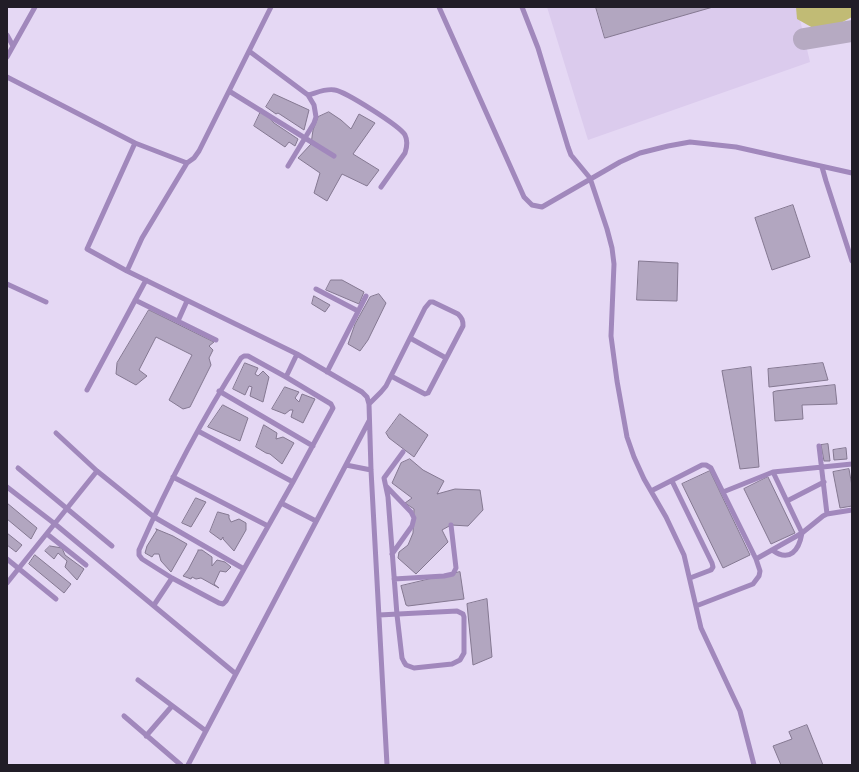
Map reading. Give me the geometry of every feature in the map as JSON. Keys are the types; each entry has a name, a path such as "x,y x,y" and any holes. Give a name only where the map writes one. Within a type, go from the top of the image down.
{"lane":[{"path":"7,57 35,7"},
{"path":"127,271 142,238 187,163 194,158 199,151 271,7"},
{"path":"439,7 528,202 532,205 542,206 620,162 640,154 668,146 690,142 736,147 852,173"},
{"path":"522,7 538,48 570,151 577,164 590,178 612,248 614,264 611,336 627,437 634,458 676,536 684,555 701,628 740,711 754,765"},
{"path":"7,35 13,46"},
{"path":"249,51 308,95 314,105 316,117 306,138 288,166"},
{"path":"7,77 135,143 187,163"},
{"path":"308,95 327,90 340,92 382,116 400,129 405,135 407,147 405,153 381,187"},
{"path":"229,91 334,156"},
{"path":"135,143 87,250 297,354 362,392 367,397 370,420 371,470 387,765"},
{"path":"822,167 852,261"},
{"path":"87,390 146,280"},
{"path":"7,284 46,302"},
{"path":"316,289 358,311"},
{"path":"327,372 366,296"},
{"path":"135,300 216,340"},
{"path":"178,321 188,301"},
{"path":"369,404 381,392 391,376 425,308 430,302 458,314 463,321 463,326 430,390 425,394 391,376"},
{"path":"410,338 446,358"},
{"path":"286,377 297,354"},
{"path":"248,356 331,404 333,408 293,482 223,604 172,578 142,559 139,555 139,550 173,476 220,391 241,358 248,356"},
{"path":"220,391 313,446"},
{"path":"188,765 370,420"},
{"path":"198,431 293,482"},
{"path":"56,432 97,471 154,517 244,569"},
{"path":"819,446 827,514"},
{"path":"379,614 397,614 458,611 464,617 464,653 460,660 452,664 414,668 406,665 402,658 397,614 388,497 384,478 403,452"},
{"path":"723,492 773,472 852,464"},
{"path":"346,465 371,470"},
{"path":"651,491 706,465 711,468 756,559 760,571 759,576 753,584 696,606"},
{"path":"18,468 112,546"},
{"path":"7,583 97,471"},
{"path":"772,550 781,555 792,553 798,546 802,533 773,472"},
{"path":"173,476 268,526"},
{"path":"672,481 713,567 711,570 690,578"},
{"path":"787,501 824,482"},
{"path":"385,486 411,512 414,518 412,526 392,554"},
{"path":"7,487 55,524 236,674"},
{"path":"281,503 316,521"},
{"path":"756,559 802,533 827,514 852,510"},
{"path":"394,579 444,576 453,574 456,568 451,524"},
{"path":"47,534 86,565"},
{"path":"7,559 56,599"},
{"path":"154,605 172,578"},
{"path":"138,680 206,731"},
{"path":"146,736 172,706"},
{"path":"124,716 182,765"}],"shaded area":[{"path":"547,7 596,7 605,38 713,7 797,7 810,62 588,140"},
{"path":"796,7 852,7 852,17 822,33 797,19"}],"building":[{"path":"596,7 713,7 605,38"},
{"path":"274,94 309,110 304,130 266,107"},
{"path":"262,109 274,123 298,139 295,146 289,142 285,147 254,126"},
{"path":"329,112 351,129 359,114 375,123 353,154 379,170 367,186 342,174 327,201 314,193 320,173 298,158 311,144 313,130 318,117"},
{"path":"793,205 810,257 772,270 755,218"},
{"path":"639,261 678,263 677,301 637,300"},
{"path":"331,280 342,280 364,292 359,304 326,290"},
{"path":"379,294 386,303 368,340 360,351 348,344 355,324 370,297"},
{"path":"314,296 330,305 325,312 312,304"},
{"path":"149,310 214,342 209,346 213,350 209,358 211,365 190,407 183,409 169,400 192,355 156,337 139,370 147,376 136,385 116,374 117,363"},
{"path":"245,363 258,368 255,374 258,376 263,371 269,377 263,402 250,396 252,387 249,386 245,395 233,389"},
{"path":"823,363 828,380 769,387 768,369"},
{"path":"751,367 759,467 740,469 722,371"},
{"path":"835,385 837,404 802,405 803,419 775,421 773,392"},
{"path":"285,387 299,392 295,398 299,402 302,394 315,399 303,423 291,417 293,410 290,410 285,414 272,409"},
{"path":"223,405 248,418 240,441 208,427"},
{"path":"400,414 428,435 414,457 389,438 386,433"},
{"path":"264,425 277,433 276,439 283,437 294,443 282,464 270,454 256,447"},
{"path":"828,444 830,461 824,461 821,445"},
{"path":"846,448 847,459 834,460 833,450"},
{"path":"410,459 423,470 444,481 437,494 455,489 480,490 483,510 468,526 451,525 442,530 448,542 416,574 398,558 399,552 408,545 413,533 414,509 405,503 412,498 392,483 401,463"},
{"path":"849,469 852,486 852,506 840,508 833,472"},
{"path":"710,471 750,555 723,568 682,484"},
{"path":"768,477 795,533 771,544 744,489"},
{"path":"196,498 206,502 191,527 182,523"},
{"path":"7,503 37,528 31,539 7,519"},
{"path":"218,512 229,515 231,522 239,519 246,523 246,530 234,551 223,539 223,537 221,540 210,532"},
{"path":"156,529 187,544 171,572 161,561 159,554 154,554 152,557 145,553 147,546 157,530"},
{"path":"7,533 22,545 16,552 7,545"},
{"path":"50,546 62,548 65,555 84,569 77,580 65,567 67,561 58,553 54,559 45,551"},
{"path":"198,550 202,550 212,557 212,566 217,560 225,562 231,567 226,572 220,571 214,584 219,588 201,578 196,579 192,577 191,579 183,576 188,570"},
{"path":"35,555 71,584 64,593 29,564"},
{"path":"460,572 464,599 408,606 406,605 401,586"},
{"path":"487,599 492,657 473,665 467,604"},
{"path":"807,725 823,765 781,765 773,746 792,739 789,732"}],"taxiway":[{"path":"804,39 852,31"}]}
